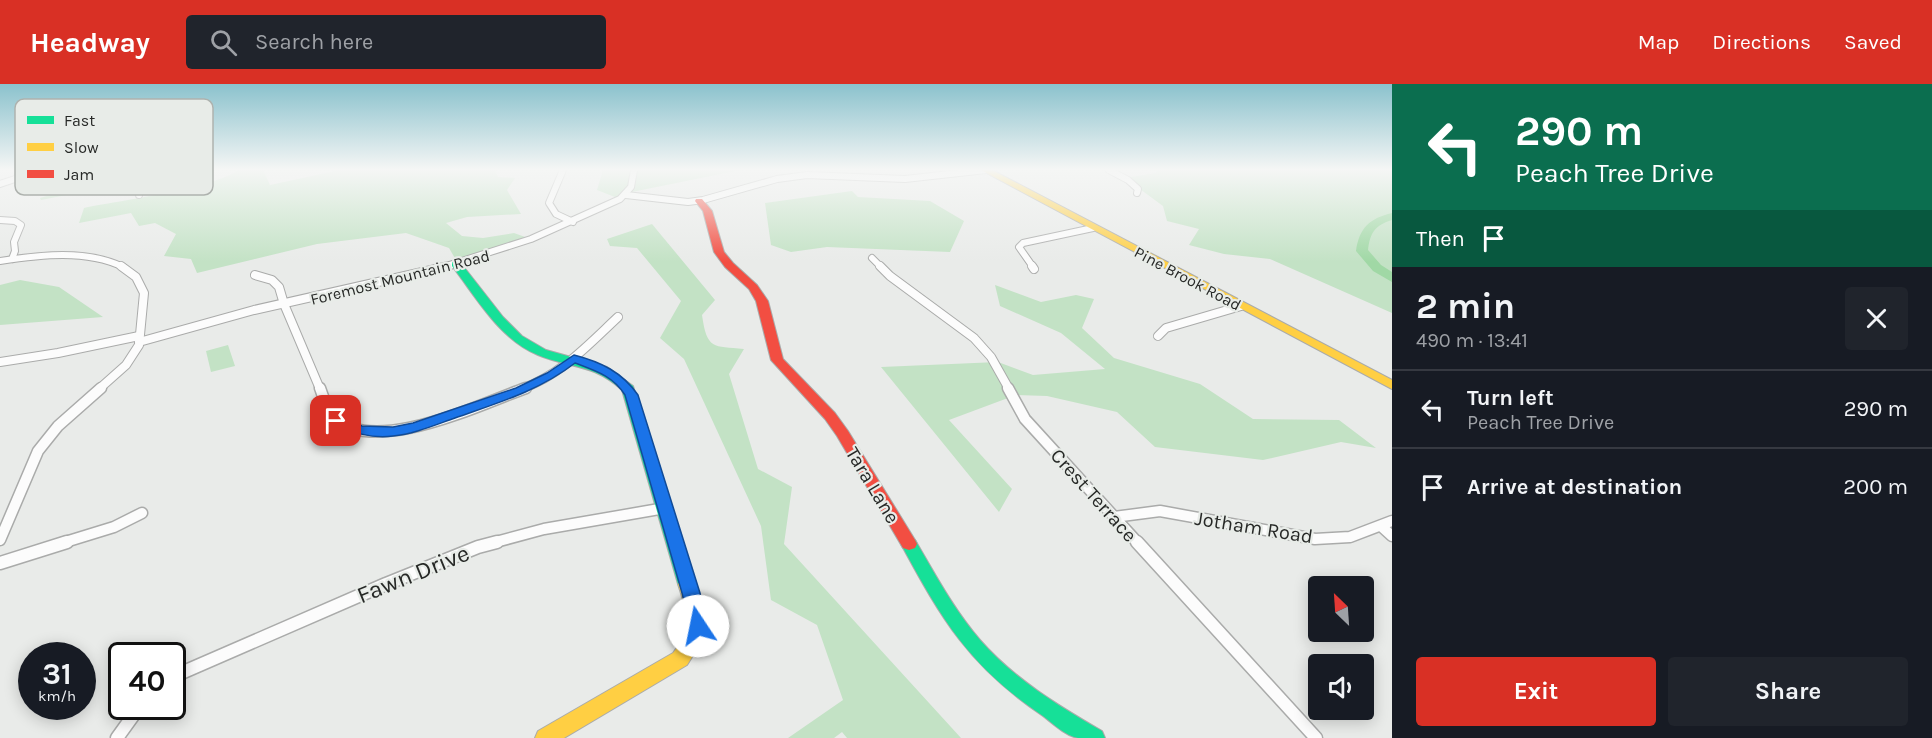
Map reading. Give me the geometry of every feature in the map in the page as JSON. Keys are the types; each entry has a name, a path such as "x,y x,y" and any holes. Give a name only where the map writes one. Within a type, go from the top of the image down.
{"street":[{"path":"550,201 549,203 556,214 573,222"},
{"name":"Foremost Mountain Road","path":"0,362 139,339 241,313 358,290 520,245 615,201"},
{"path":"668,201 699,201"},
{"name":"Tara Lane","path":"699,201 705,207 720,254 744,277 762,301 772,351 777,360 830,416 843,434 962,632 986,658 1068,724 1095,738"},
{"name":"Pine Brook Road","path":"1042,201 1392,385"},
{"path":"0,220 15,221 21,225 14,242 15,251 12,259"},
{"path":"1034,269 1020,251 1019,248 1023,243 1093,228"},
{"path":"0,261 70,255 100,259 123,267 143,287 136,353 47,438 31,463 4,520 0,540"},
{"name":"Crest Terrace","path":"872,258 890,276 974,338 991,357 1025,419 1316,738"},
{"path":"456,264 507,326 528,346 574,358 610,372 628,389 698,619 691,646 675,664 545,738"},
{"path":"255,274 275,281 281,290 284,304 332,416 341,424 360,430 393,432 427,423 521,391 552,375 618,317"},
{"path":"1158,336 1166,328 1240,306"},
{"name":"Fawn Drive","path":"186,671 386,584 478,547 544,529 665,508"},
{"name":"Jotham Road","path":"1114,517 1138,512 1160,511 1315,539 1350,537 1387,523"},
{"path":"0,563 114,527 142,513"},
{"path":"1387,523 1392,536"},
{"path":"117,738 130,720"}],"green space":[{"path":"124,201 513,201 521,214 467,217 446,223 462,236 483,238 514,233 528,238 456,260 449,248 406,233 317,244 197,273 191,259 164,256 176,234 155,223 139,226 131,213 79,223 84,208"},
{"path":"783,201 930,201 964,221 950,252 827,247 791,252 771,245 765,203"},
{"path":"1156,201 1392,201 1392,313 1270,259 1224,254 1189,245 1199,229 1167,221 1163,206"},
{"path":"652,224 715,300 702,315 709,340 718,346 744,349 729,374 758,469 792,487 784,544 961,738 847,738 842,732 834,738 788,738 843,700 817,625 771,600 761,526 684,359 660,338 681,301 637,248 610,246 607,239"},
{"path":"20,280 59,287 103,317 0,325 0,285"},
{"path":"995,285 1041,302 1076,295 1094,299 1082,328 1114,358 1200,384 1253,419 1339,420 1376,448 1341,442 1263,460 1155,447 1117,412 1047,396 1016,395 949,420 1012,489 999,512 881,367 998,362 1033,375 1105,369 1061,333 1000,306"},
{"path":"228,345 235,366 211,372 206,351"}],"waterway":[{"path":"1392,216 1370,227 1364,237 1362,251 1377,268 1392,278"}],"traffic: fast":[{"path":"456,264 499,319 529,346 542,353 603,370 628,389 687,584"},
{"path":"909,544 941,599 974,647 1023,691 1095,738"}],"traffic: slow":[{"path":"1043,201 1392,385"},
{"path":"545,738 680,659 693,640 696,623 694,605 687,584"}],"traffic: jam":[{"path":"699,201 707,211 719,252 729,265 753,287 762,301 777,360 830,416 843,434 909,544"}],"route":[{"path":"336,421 360,430 393,432 521,391 552,375 574,358 610,372 632,395 691,593 698,626"}]}
